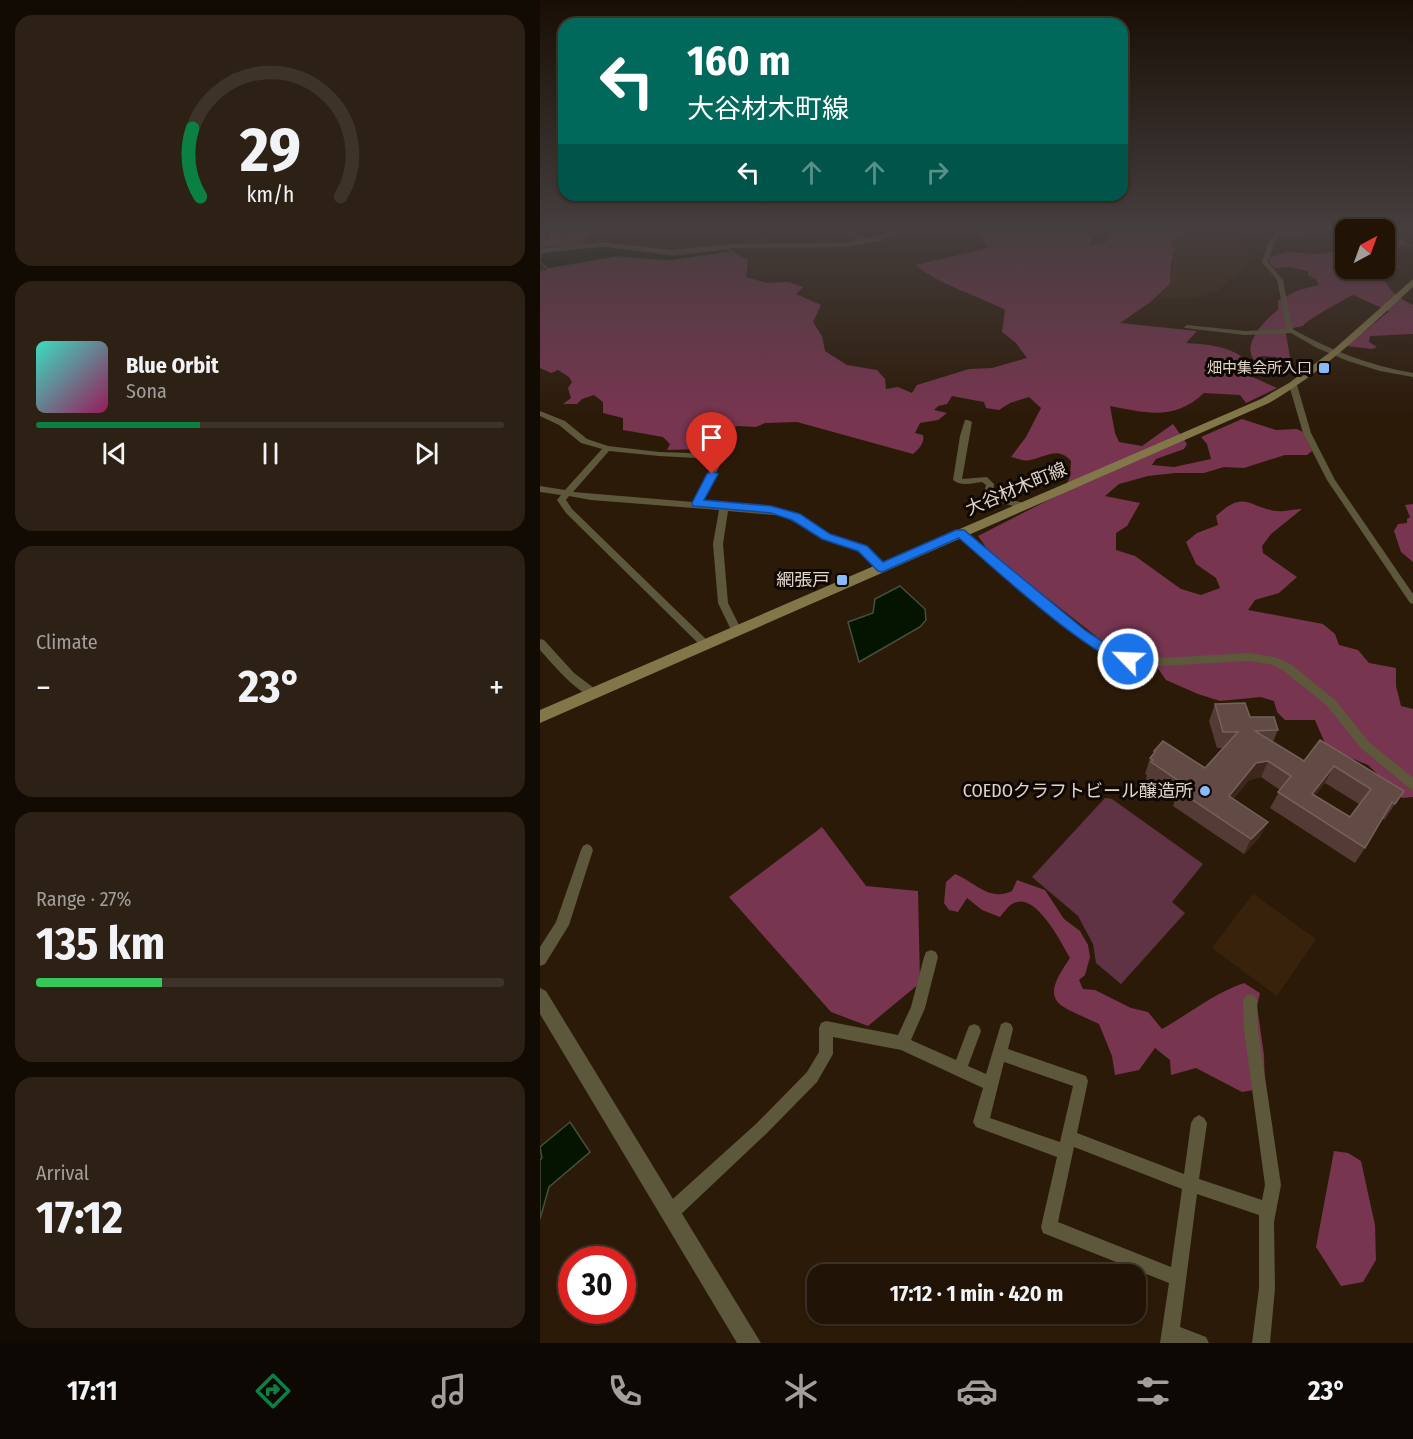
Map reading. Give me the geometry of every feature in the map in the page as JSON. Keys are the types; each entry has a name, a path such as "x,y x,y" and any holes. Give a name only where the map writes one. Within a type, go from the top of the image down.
{"main road":[{"name":"大谷材木町線","path":"540,717 1255,405 1293,385 1337,352 1406,289"}],"street":[{"path":"1282,289 1289,315 1289,327 1292,331"},
{"path":"1187,327 1245,333 1292,331 1380,370 1413,375"},
{"path":"1293,385 1307,433 1331,480 1413,601"},
{"path":"540,413 562,423 584,441 607,448 659,454 717,456 719,459 697,503"},
{"path":"968,422 962,438 962,458 957,480 963,482 984,479 990,484 988,493 990,497 1025,506"},
{"path":"607,448 561,500 569,511 706,644"},
{"path":"540,489 568,494 771,510 796,517 826,536 863,549 882,568"},
{"path":"724,506 718,544 723,603 737,631"},
{"path":"960,532 1064,621 1109,652 1143,663 1249,657 1275,661 1288,668 1331,704 1365,745 1413,785"},
{"path":"540,643 570,676 594,694"},
{"path":"540,959 562,925 587,850"},
{"path":"902,1043 918,1008 931,957"},
{"path":"540,997 750,1343"},
{"path":"1250,1001 1251,1030 1273,1185 1268,1210 1267,1288 1261,1343"},
{"path":"670,1212 762,1128 812,1077 826,1054 826,1028 902,1043 991,1084"},
{"path":"1006,1029 981,1122 1067,1145 1268,1210"},
{"path":"960,1069 974,1031"},
{"path":"1001,1054 1081,1081 1049,1227 1178,1278"},
{"path":"1199,1123 1170,1337 1200,1343"}],"shaded area":[{"path":"540,289 801,289 796,294 821,305 813,322 822,336 825,351 847,365 877,370 885,379 886,389 898,387 912,393 917,385 969,369 992,368 1027,358 1016,343 1002,332 1005,310 958,289 1165,289 1120,323 1197,331 1186,343 1230,350 1242,357 1240,367 1250,376 1277,388 1246,403 1240,395 1204,393 1182,408 1160,413 1110,406 1119,442 1142,446 1173,424 1187,444 1184,449 1156,459 1152,465 1174,467 1211,459 1207,444 1201,437 1242,419 1276,430 1297,429 1303,432 1312,451 1307,455 1285,455 1244,468 1224,467 1204,473 1148,476 1119,484 1105,496 1140,503 1127,526 1116,533 1116,550 1135,556 1181,589 1201,595 1220,588 1216,578 1196,564 1186,542 1197,533 1218,525 1216,516 1234,503 1241,502 1278,511 1302,509 1271,534 1262,546 1263,553 1297,577 1279,593 1255,600 1248,610 1323,624 1335,634 1339,645 1358,650 1369,663 1396,668 1396,686 1401,706 1413,709 1413,797 1402,798 1368,765 1327,748 1315,720 1285,720 1277,712 1274,701 1261,697 1220,701 1166,680 1150,657 1106,644 990,553 978,536 1064,492 1070,476 1071,461 1061,454 1028,460 1011,457 1026,437 1041,408 1029,397 1010,403 999,410 986,408 984,402 952,396 947,404 938,406 934,410 947,413 938,420 920,423 915,433 923,435 923,441 913,454 797,422 765,423 756,427 738,426 717,431 703,449 667,450 670,444 663,437 623,430 623,418 603,413 603,402 594,395 582,399 577,404 563,404 571,398 568,388 572,382 569,377 558,370 551,373 540,368"},
{"path":"1167,289 1220,289 1198,297 1162,298 1161,294"},
{"path":"1304,289 1390,289 1413,305 1413,334 1370,336 1369,342 1377,347 1372,349 1347,346 1389,311 1353,295 1303,326 1288,329 1286,334 1292,369 1280,367 1277,357 1261,356 1262,362 1256,362 1250,349 1252,341 1261,326 1278,310 1278,300"},
{"path":"1413,504 1413,562 1401,552 1394,531 1398,524 1407,523 1410,517 1405,505"},
{"path":"900,586 925,609 926,620 920,627 859,662 848,622 873,613 875,599"},
{"path":"1105,798 1112,799 1203,864 1172,902 1185,913 1121,984 1096,963 1093,944 1078,916 1032,877"},
{"path":"822,827 866,886 918,891 920,983 868,1026 831,1012 729,897"},
{"path":"955,874 989,893 1004,894 1012,891 1017,880 1045,890 1064,919 1080,931 1088,945 1090,957 1085,975 1079,980 1083,989 1095,990 1131,1008 1148,1012 1162,1029 1233,987 1244,983 1260,993 1257,1006 1264,1055 1265,1088 1242,1092 1196,1068 1171,1075 1170,1060 1155,1048 1139,1070 1115,1075 1112,1056 1099,1024 1072,1012 1057,1001 1054,994 1055,985 1070,958 1041,913 1025,902 1017,902 1012,904 1000,917 982,910 967,898 958,912 949,910 944,903 946,882"},
{"path":"1253,894 1316,939 1277,996 1212,948"},
{"path":"570,1122 590,1152 549,1187 540,1219 540,1160 542,1158 540,1147"},
{"path":"1334,1151 1348,1153 1361,1161 1375,1225 1376,1260 1363,1282 1341,1286 1316,1247"}],"building":[{"path":"1245,703 1250,717 1274,717 1278,730 1255,731 1304,761 1320,740 1404,791 1395,804 1392,802 1365,848 1278,792 1291,776 1268,761 1256,763 1229,796 1268,822 1251,839 1178,790 1183,784 1151,762 1153,760 1150,758 1154,751 1163,741 1205,768 1238,732 1223,732 1215,704","holes":["1334,766 1371,789 1350,817 1312,794"]}],"place":[{"name":"畑中集会所入口","path":"1324,368"},
{"name":"網張戸","path":"842,580"},
{"name":"COEDOクラフトビール醸造所","path":"1205,791"}],"route":[{"path":"712,474 697,503 771,510 796,517 832,539 863,549 882,568 960,532 1024,589 1081,634 1109,652 1128,659"}]}
